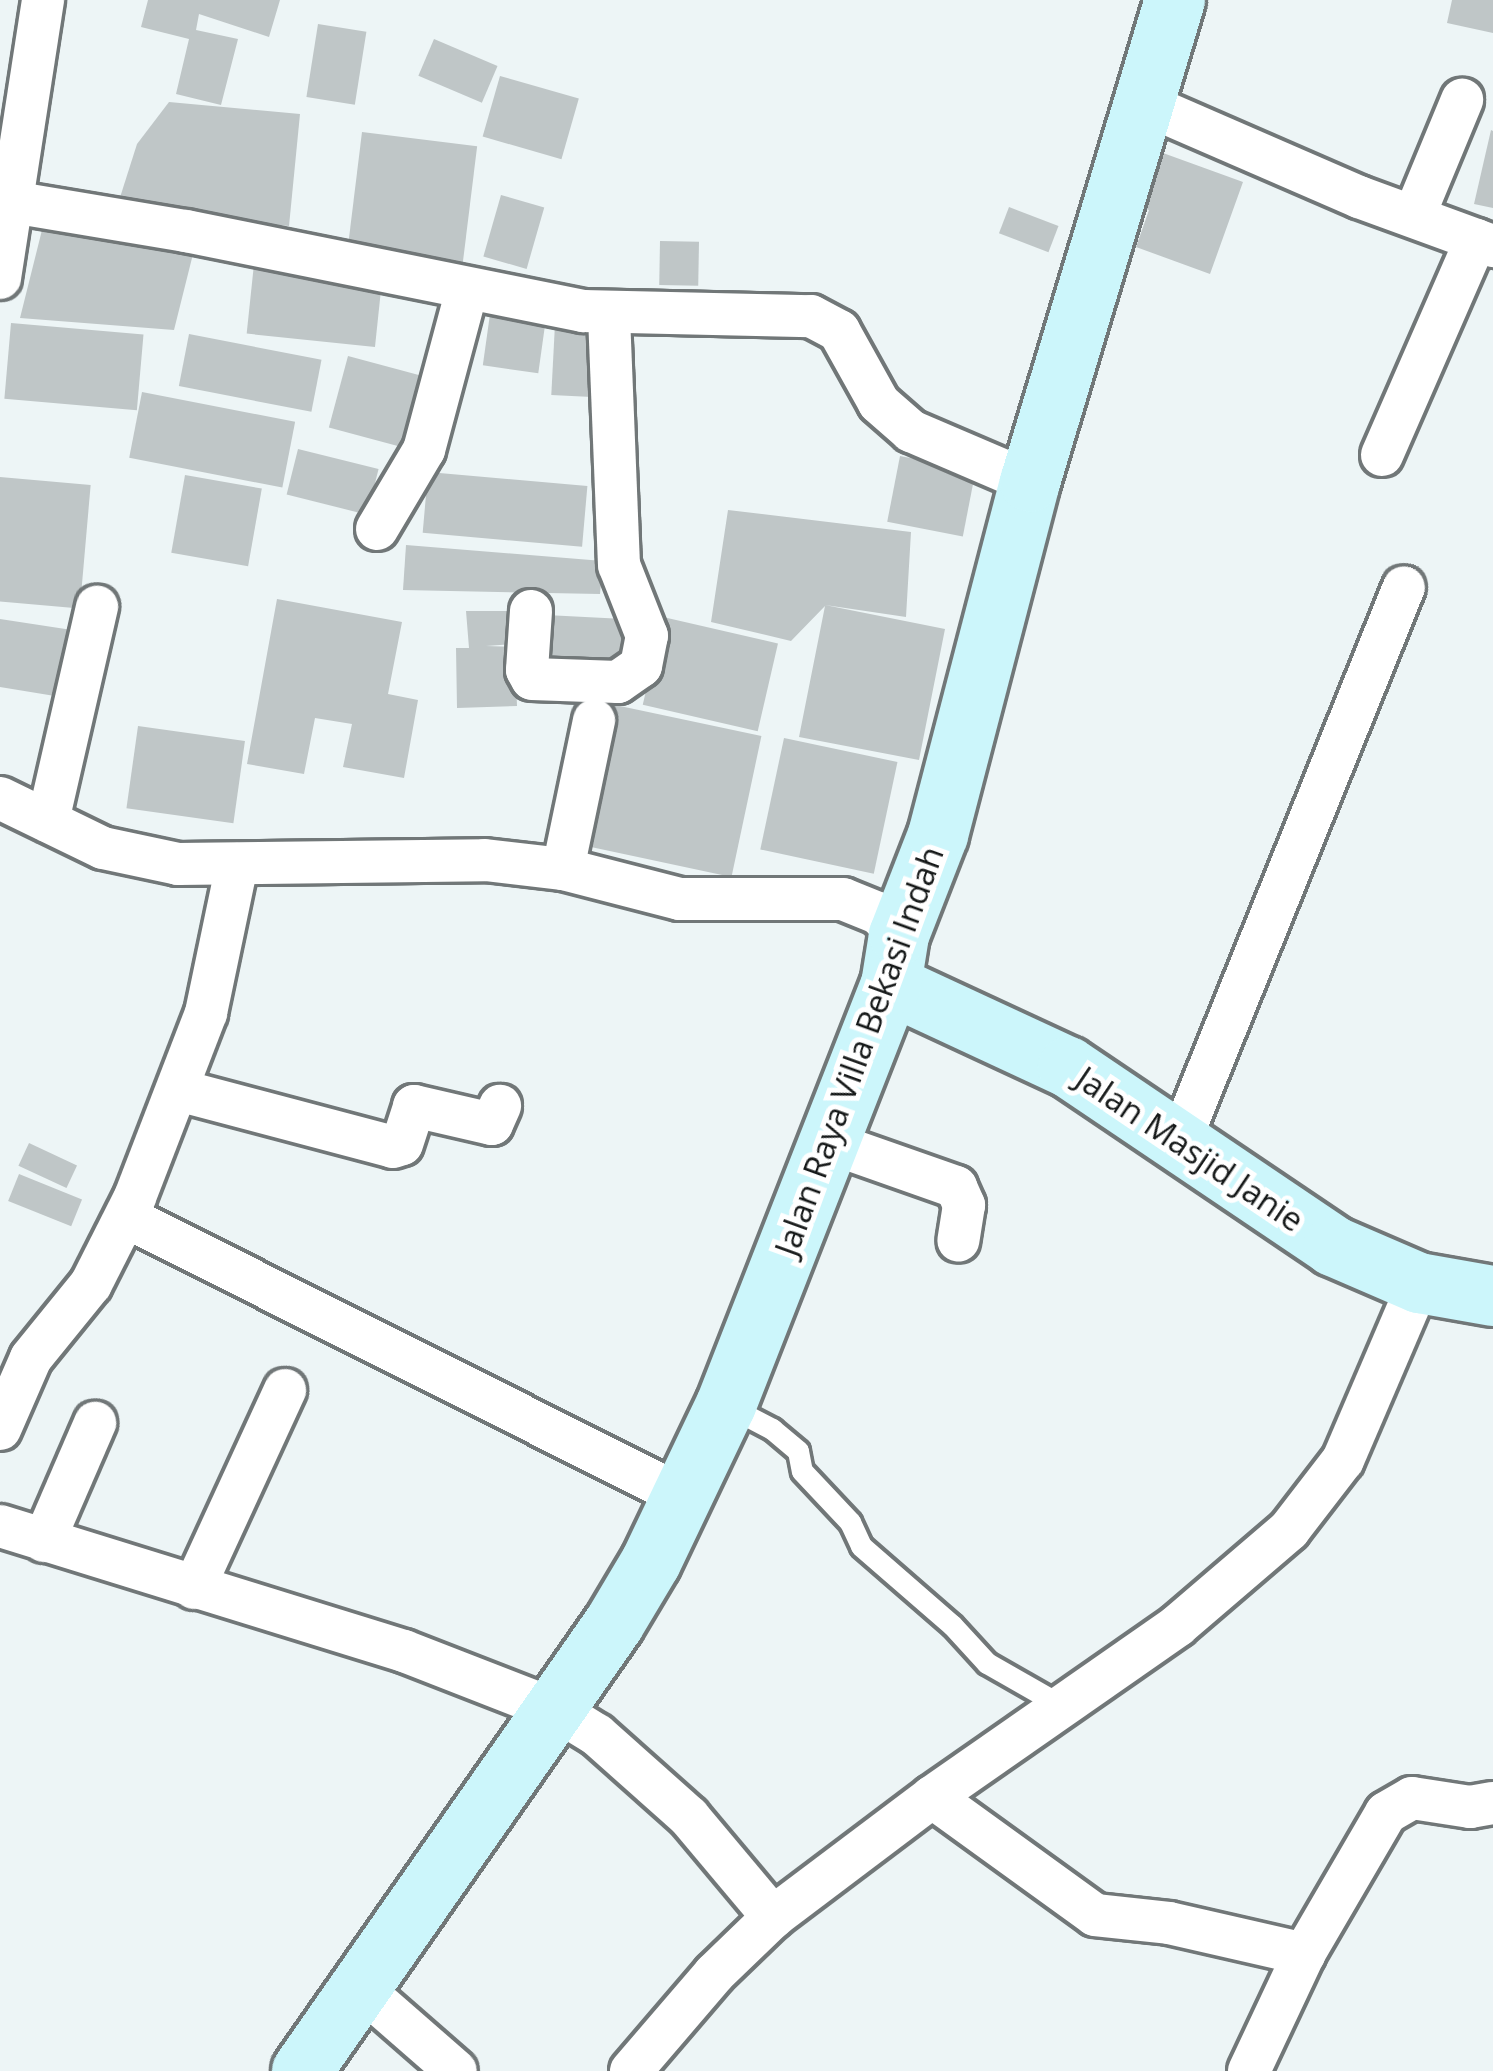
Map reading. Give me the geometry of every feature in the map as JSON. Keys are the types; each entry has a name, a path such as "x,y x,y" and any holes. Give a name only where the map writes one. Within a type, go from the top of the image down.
{"main road":[{"name":"Jalan Raya Villa Bekasi Indah","path":"302,2071 558,1711 651,1562 726,1405 828,1142 938,835 1030,482 1175,0"},
{"name":"Jalan Masjid Janie","path":"895,960 1181,1138 1333,1246 1419,1283 1493,1296"}],"street":[{"path":"0,278 8,202 44,0"},
{"path":"1414,217 1462,100"},
{"path":"1145,104 1484,243 1382,454"},
{"path":"8,202 186,231 467,290 609,312 676,316 781,312 828,323 839,332 879,404 910,431 1030,482"},
{"path":"377,529 424,450 467,290"},
{"path":"531,611 527,670 532,679 618,682 641,666 647,636 619,565 609,312"},
{"path":"1181,1138 1404,587"},
{"path":"48,821 97,607"},
{"path":"563,869 594,720"},
{"path":"0,798 103,848 147,859 237,864 448,857 563,869 680,899 843,899 878,913 895,960"},
{"path":"0,1429 32,1358 91,1284 126,1217 206,1013 237,864"},
{"path":"178,1090 393,1147 402,1144 414,1106 492,1124 500,1106"},
{"path":"828,1142 956,1186 964,1204 958,1240"},
{"path":"126,1217 685,1497"},
{"path":"631,2071 713,1974 773,1917 932,1797 1177,1626 1289,1530 1322,1492 1373,1400 1419,1283"},
{"path":"194,1588 285,1390"},
{"path":"44,1541 95,1423"},
{"path":"0,1526 404,1651 558,1711 597,1735 688,1817 773,1917"},
{"path":"932,1797 1095,1915 1169,1923 1304,1954"},
{"path":"1249,2071 1304,1954 1395,1804 1420,1797 1470,1807 1493,1803"},
{"path":"363,1990 456,2071"}],"lane":[{"path":"726,1405 772,1429 798,1451 802,1471 850,1522 861,1546 952,1625 987,1663 1064,1707"}],"building":[{"path":"148,0 280,0 269,37 199,14 196,30 238,39 221,105 176,94 189,39 141,27"},
{"path":"1452,0 1493,0 1493,33 1447,23"},
{"path":"318,24 366,32 355,105 306,97"},
{"path":"434,39 498,66 482,103 418,76"},
{"path":"500,76 579,99 561,159 483,137"},
{"path":"169,102 300,114 289,226 116,210 137,144"},
{"path":"1493,131 1493,208 1474,204"},
{"path":"362,132 477,146 463,262 348,248"},
{"path":"1152,149 1243,182 1210,274 1136,247 1149,210 1131,204"},
{"path":"501,195 544,207 527,269 483,257"},
{"path":"1009,207 1058,226 1048,252 999,233"},
{"path":"45,218 193,254 174,330 20,318"},
{"path":"660,241 699,242 698,286 659,285"},
{"path":"254,264 382,277 375,347 247,334"},
{"path":"492,300 547,308 538,373 483,365"},
{"path":"11,323 143,335 137,410 4,399"},
{"path":"555,324 606,327 602,398 551,395"},
{"path":"189,334 322,360 311,412 179,386"},
{"path":"348,356 425,377 406,448 329,427"},
{"path":"142,392 295,422 282,488 129,458"},
{"path":"298,449 379,469 367,515 287,495"},
{"path":"900,456 976,471 963,536 887,522"},
{"path":"428,472 587,486 582,547 423,533"},
{"path":"185,475 262,489 248,566 171,553"},
{"path":"0,477 91,485 80,608 0,601"},
{"path":"728,510 911,532 906,617 825,605 945,629 919,760 799,737 825,606 791,641 711,622"},
{"path":"406,545 603,561 600,594 403,590"},
{"path":"277,599 402,622 388,694 418,700 404,778 343,767 352,724 315,718 304,774 247,764"},
{"path":"466,611 514,611 515,644 486,646 515,647 517,706 457,708 456,648 469,648"},
{"path":"546,615 629,619 626,676 543,672"},
{"path":"663,617 778,644 758,731 643,705"},
{"path":"0,619 85,632 67,698 0,687"},
{"path":"601,702 761,736 731,877 571,843"},
{"path":"138,726 245,741 233,823 126,808"},
{"path":"784,738 897,762 874,874 760,850"},
{"path":"29,1143 77,1165 66,1188 18,1166"},
{"path":"19,1174 82,1199 71,1226 8,1201"}]}
